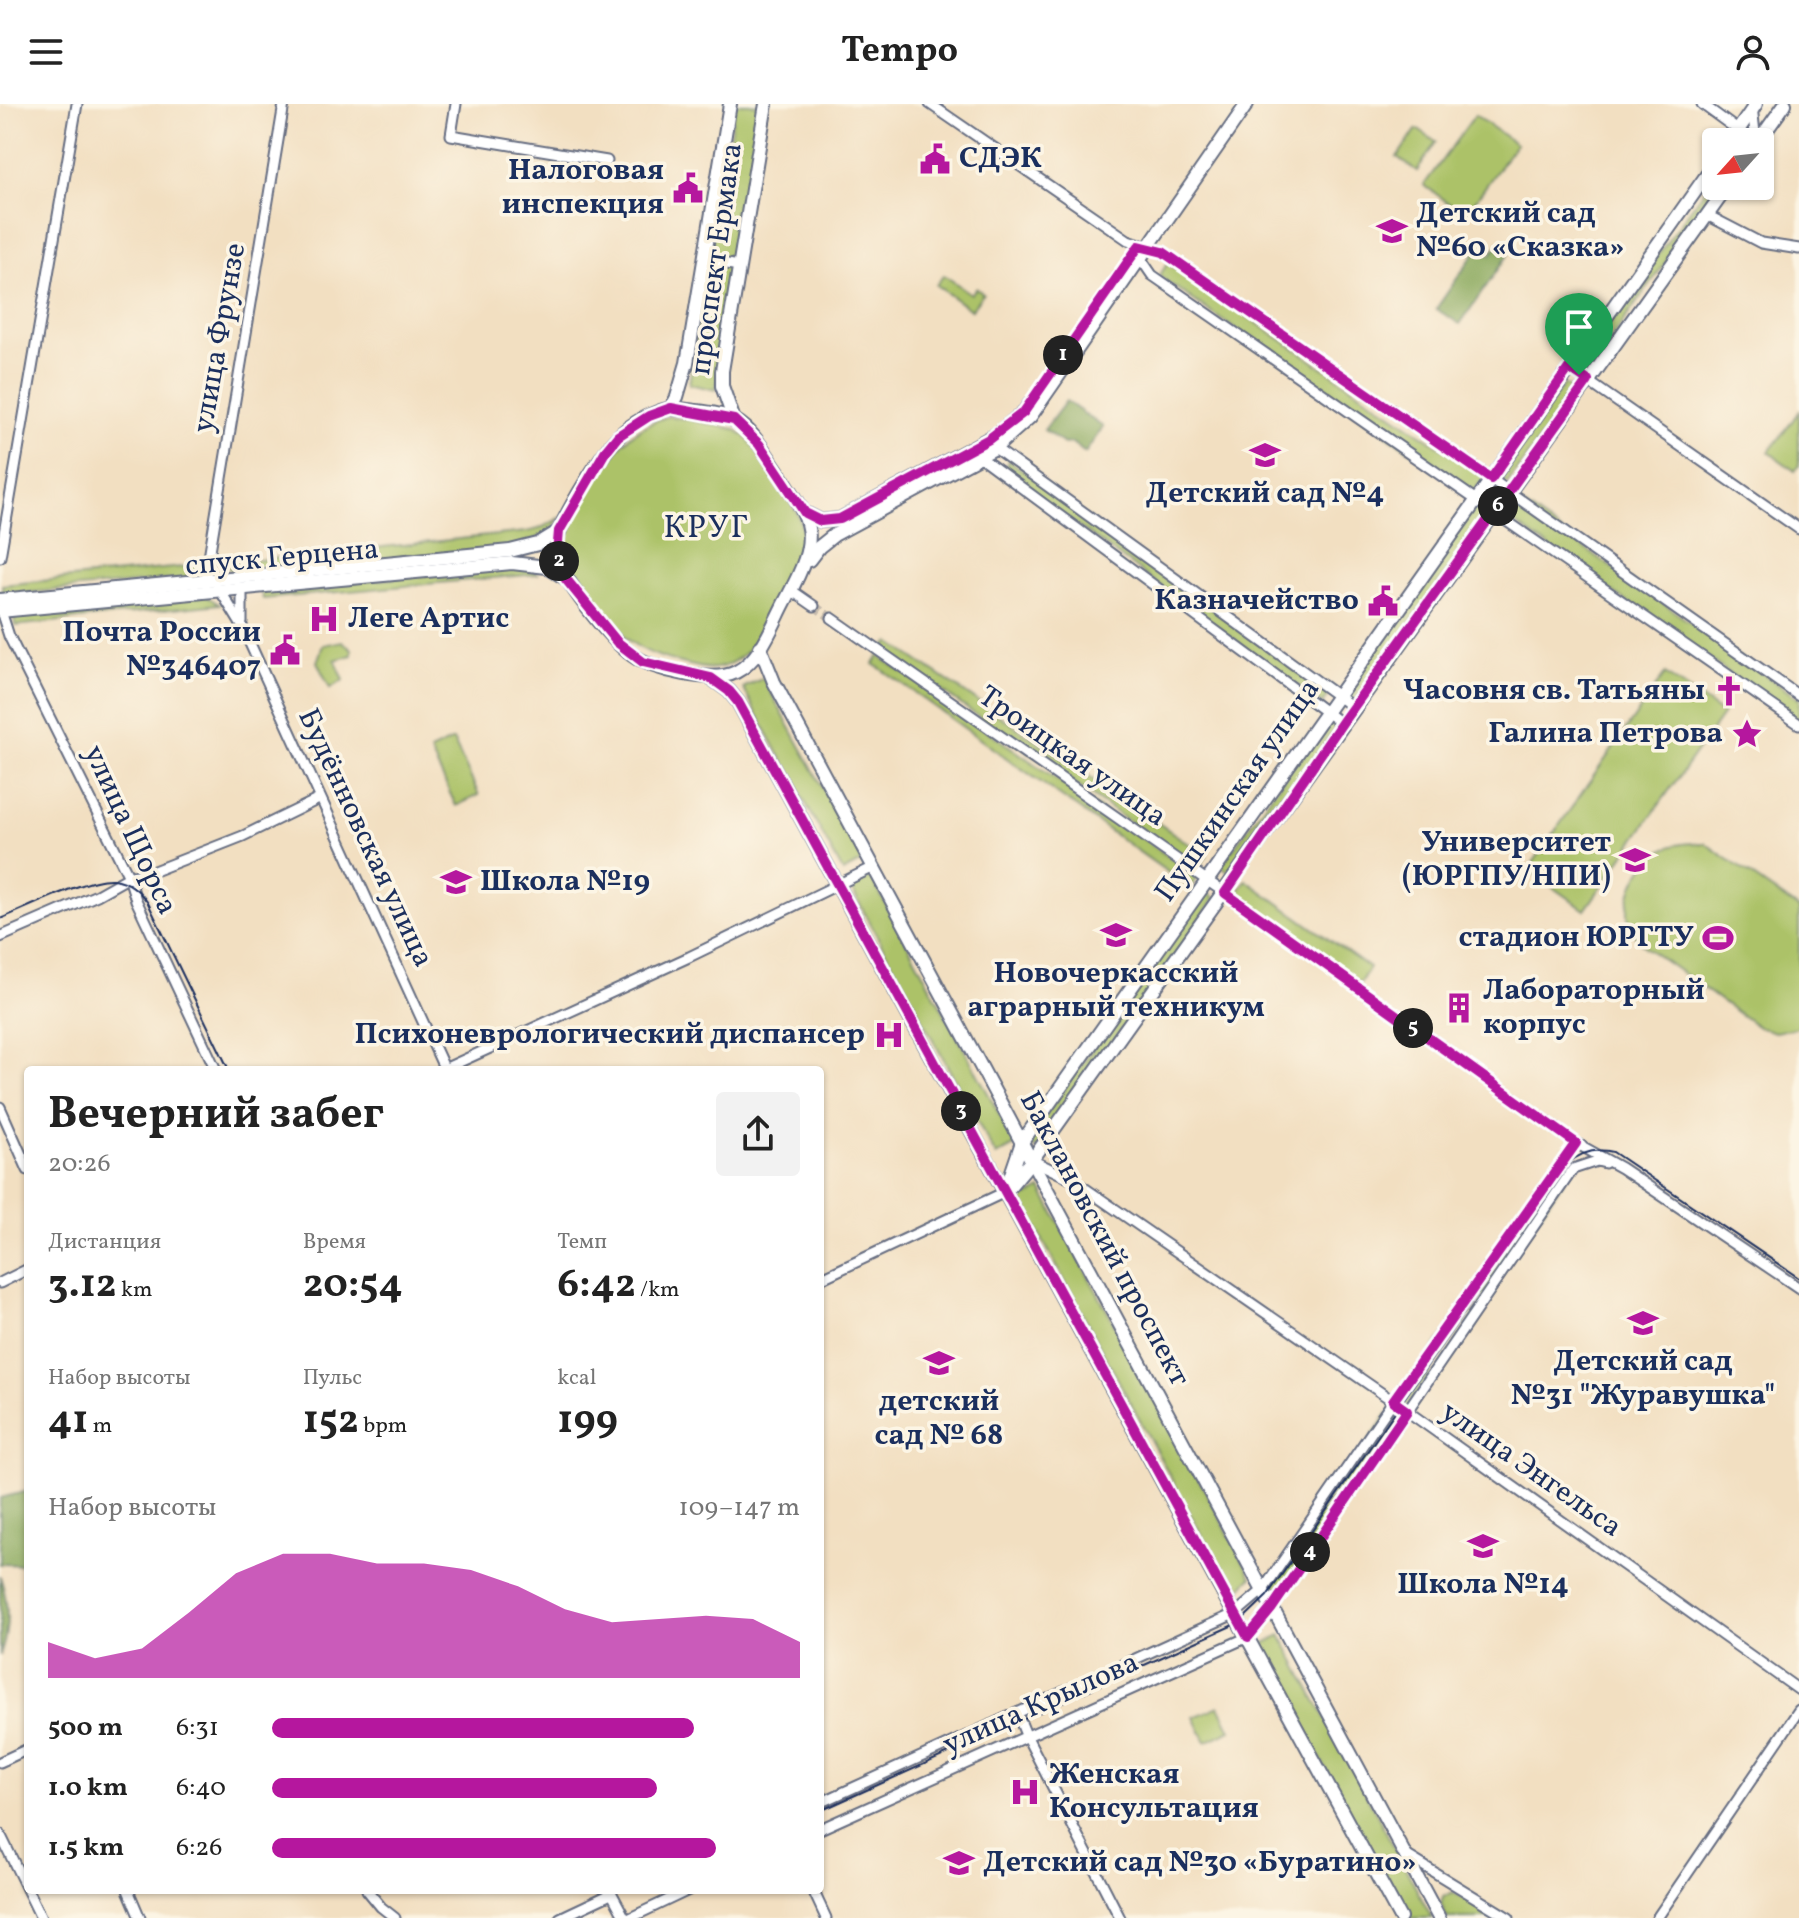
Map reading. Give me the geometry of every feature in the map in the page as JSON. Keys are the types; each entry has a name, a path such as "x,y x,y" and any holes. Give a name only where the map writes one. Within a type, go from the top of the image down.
{"main road":[{"name":"проспект Ермака","path":"671,408 687,363 730,104"},
{"name":"проспект Ермака","path":"734,420 722,386 722,371 766,104"},
{"path":"805,513 821,521 840,519 992,444 1024,412 1238,104"},
{"path":"1138,248 1247,104"},
{"path":"1767,128 1785,104"},
{"path":"1740,128 1753,105"},
{"name":"Пушкинская улица","path":"1005,1192 1022,1142 1702,182"},
{"name":"Пушкинская улица","path":"1005,1192 1032,1160 1225,893 1342,724 1718,200"},
{"path":"803,570 810,538 805,513 759,444 734,420 671,408 649,416 618,436 605,452 559,531 557,554 565,578 617,642 632,655 653,665 711,678 725,677 754,659 791,590 819,547 834,535 975,453"},
{"name":"спуск Герцена","path":"0,600 510,551 538,544 559,531"},
{"name":"спуск Герцена","path":"0,611 512,563 547,567 565,578"},
{"name":"Баклановский проспект","path":"760,647 774,682 1439,1918"},
{"name":"Баклановский проспект","path":"711,678 738,702 1400,1918"}],"street":[{"path":"0,557 77,104"},
{"name":"улица Фрунзе","path":"205,581 284,104"},
{"path":"456,104 451,135 607,161"},
{"path":"930,104 1138,248 1163,252 1799,696"},
{"path":"1702,104 1736,128"},
{"path":"1753,105 1755,128"},
{"path":"1707,215 1761,243 1799,249"},
{"path":"1138,248 1152,275 1799,724"},
{"path":"704,260 739,266"},
{"path":"1569,368 1799,529"},
{"path":"992,444 1354,708"},
{"path":"975,453 1342,724"},
{"name":"Будённовская улица","path":"242,588 242,626"},
{"name":"Будённовская улица","path":"220,590 242,626 442,1066"},
{"path":"791,590 814,606"},
{"name":"улица Щорса","path":"0,611 9,636 129,877 136,900 214,1066"},
{"name":"Троицкая улица","path":"832,618 1576,1143 1621,1168 1799,1288"},
{"path":"0,937 97,895 129,877 154,871 243,836 319,799"},
{"path":"453,1066 874,867"},
{"path":"0,1107 24,1161"},
{"name":"улица Крылова","path":"824,1801 1236,1613 1263,1590 1576,1143"},
{"name":"улица Энгельса","path":"1032,1160 1073,1180 1393,1401 1799,1690"},
{"name":"улица Крылова","path":"824,1827 1248,1637 1272,1608 1573,1169 1597,1161 1621,1168"},
{"path":"824,1277 1005,1192"},
{"path":"0,1283 24,1271"},
{"path":"1657,1918 1799,1710"},
{"path":"1017,1713 1120,1918"},
{"path":"0,1762 24,1751"},
{"path":"0,1834 24,1883"},
{"path":"1405,1855 1509,1918"},
{"path":"29,1894 41,1918"},
{"path":"130,1894 140,1918"},
{"path":"370,1894 395,1918"},
{"path":"560,1918 606,1894"},
{"path":"611,1894 627,1918 680,1894"},
{"path":"815,1894 826,1918"}],"green space":[{"path":"735,104 763,104 716,390 689,384"},
{"path":"1475,115 1516,144 1465,215 1424,185"},
{"path":"1417,129 1436,142 1417,171 1397,157"},
{"path":"1702,193 1702,200 1710,200 1585,375 1576,368"},
{"path":"1499,243 1510,252 1460,324 1436,309 1478,248 1490,255"},
{"path":"1168,263 1485,477 1472,494 1159,276"},
{"path":"944,275 971,294 976,288 983,293 971,310 936,285"},
{"path":"1564,384 1574,392 1507,484 1497,477"},
{"path":"1066,401 1103,427 1085,453 1072,443 1064,444 1044,430"},
{"path":"1799,412 1799,465 1795,471 1769,452"},
{"path":"669,416 735,429 745,436 786,493 802,528 802,552 766,626 742,656 719,668 703,668 667,659 629,640 578,582 564,555 577,515 615,452 638,431"},
{"path":"1009,460 1329,695 1323,704 1002,471"},
{"path":"1513,498 1799,699 1799,722 1501,514"},
{"path":"1476,506 1488,515 1352,704 1340,696"},
{"path":"560,518 544,535 507,548 236,574 228,568 230,563 526,532"},
{"path":"203,565 200,573 190,578 3,595 2,585"},
{"path":"512,567 533,569 538,574 263,599 261,591"},
{"path":"206,596 219,604 15,626 14,616"},
{"path":"342,641 352,649 352,655 335,660 344,680 330,688 317,662 323,645"},
{"path":"890,642 1207,856 1197,869 883,650"},
{"path":"879,656 1198,877 1190,888 874,664"},
{"path":"1665,674 1723,714 1585,910 1528,870"},
{"path":"763,678 863,861 843,872 743,688"},
{"path":"1327,717 1337,725 1233,874 1221,866"},
{"path":"453,740 479,795 456,806 430,751"},
{"name":"стадион ЮРГТУ","path":"1705,843 1799,909 1799,1027 1775,1032 1758,1027 1644,946 1633,932 1628,909 1630,898 1645,866 1671,846"},
{"path":"871,877 1016,1145 996,1156 851,888"},
{"path":"1246,880 1369,968 1360,983 1349,980 1235,896"},
{"path":"1205,891 1215,898 1036,1149 1027,1142"},
{"path":"1566,1162 1573,1167 1407,1406 1398,1400"},
{"path":"1041,1189 1252,1577 1234,1595 1021,1200"},
{"path":"1387,1414 1397,1421 1278,1593 1272,1583"},
{"path":"24,1492 24,1565 0,1564 0,1498"},
{"path":"0,1576 7,1616 0,1656"},
{"path":"1281,1635 1432,1918 1406,1918 1260,1646"},
{"path":"1219,1706 1231,1730 1206,1742 1194,1717"},
{"path":"1453,1892 1494,1918 1447,1918 1441,1904 1443,1897"}],"tunnel":[{"path":"814,606 832,618"}],"tram line":[{"path":"0,919 88,883 113,879 133,887 148,903 227,1066"},
{"path":"824,1809 1240,1622 1267,1596 1567,1164 1578,1156 1601,1150 1613,1152 1799,1278"}],"place":[{"name":"СДЭК","path":"935,159"},
{"name":"Налоговая инспекция","path":"688,188"},
{"name":"Детский сад №60 «Сказка»","path":"1392,231"},
{"name":"Детский сад №4","path":"1265,455"},
{"name":"Казначейство","path":"1383,601"},
{"name":"Леге Артис","path":"324,619"},
{"name":"Почта России №346407","path":"285,650"},
{"name":"Часовня св. Татьяны","path":"1729,691"},
{"name":"Галина Петрова","path":"1747,734"},
{"name":"Университет (ЮРГПУ/НПИ)","path":"1635,860"},
{"name":"Школа №19","path":"456,882"},
{"name":"Новочеркасский аграрный техникум","path":"1116,935"},
{"name":"стадион ЮРГТУ","path":"1718,938"},
{"name":"Лабораторный корпус","path":"1459,1008"},
{"name":"Психоневрологический диспансер","path":"889,1035"},
{"name":"Детский сад №31 \"Журавушка\"","path":"1643,1323"},
{"name":"детский сад № 68","path":"939,1363"},
{"name":"Школа №14","path":"1483,1546"},
{"name":"Женская Консультация","path":"1025,1792"},
{"name":"Детский сад №30 «Буратино»","path":"959,1863"}],"district":[{"name":"КРУГ","path":"707,529"}],"route":[{"path":"1139,246 1163,252 1491,479 1569,368 1579,375 1588,381 1344,720 1225,893 1576,1143 1393,1401 1407,1411 1272,1608 1248,1637 738,702 711,678 643,662 617,642 565,578 557,554 559,531 605,452 618,436 660,410 671,408 734,420 751,433 805,513 821,521 840,519 989,439 1024,412 1139,246"}]}
